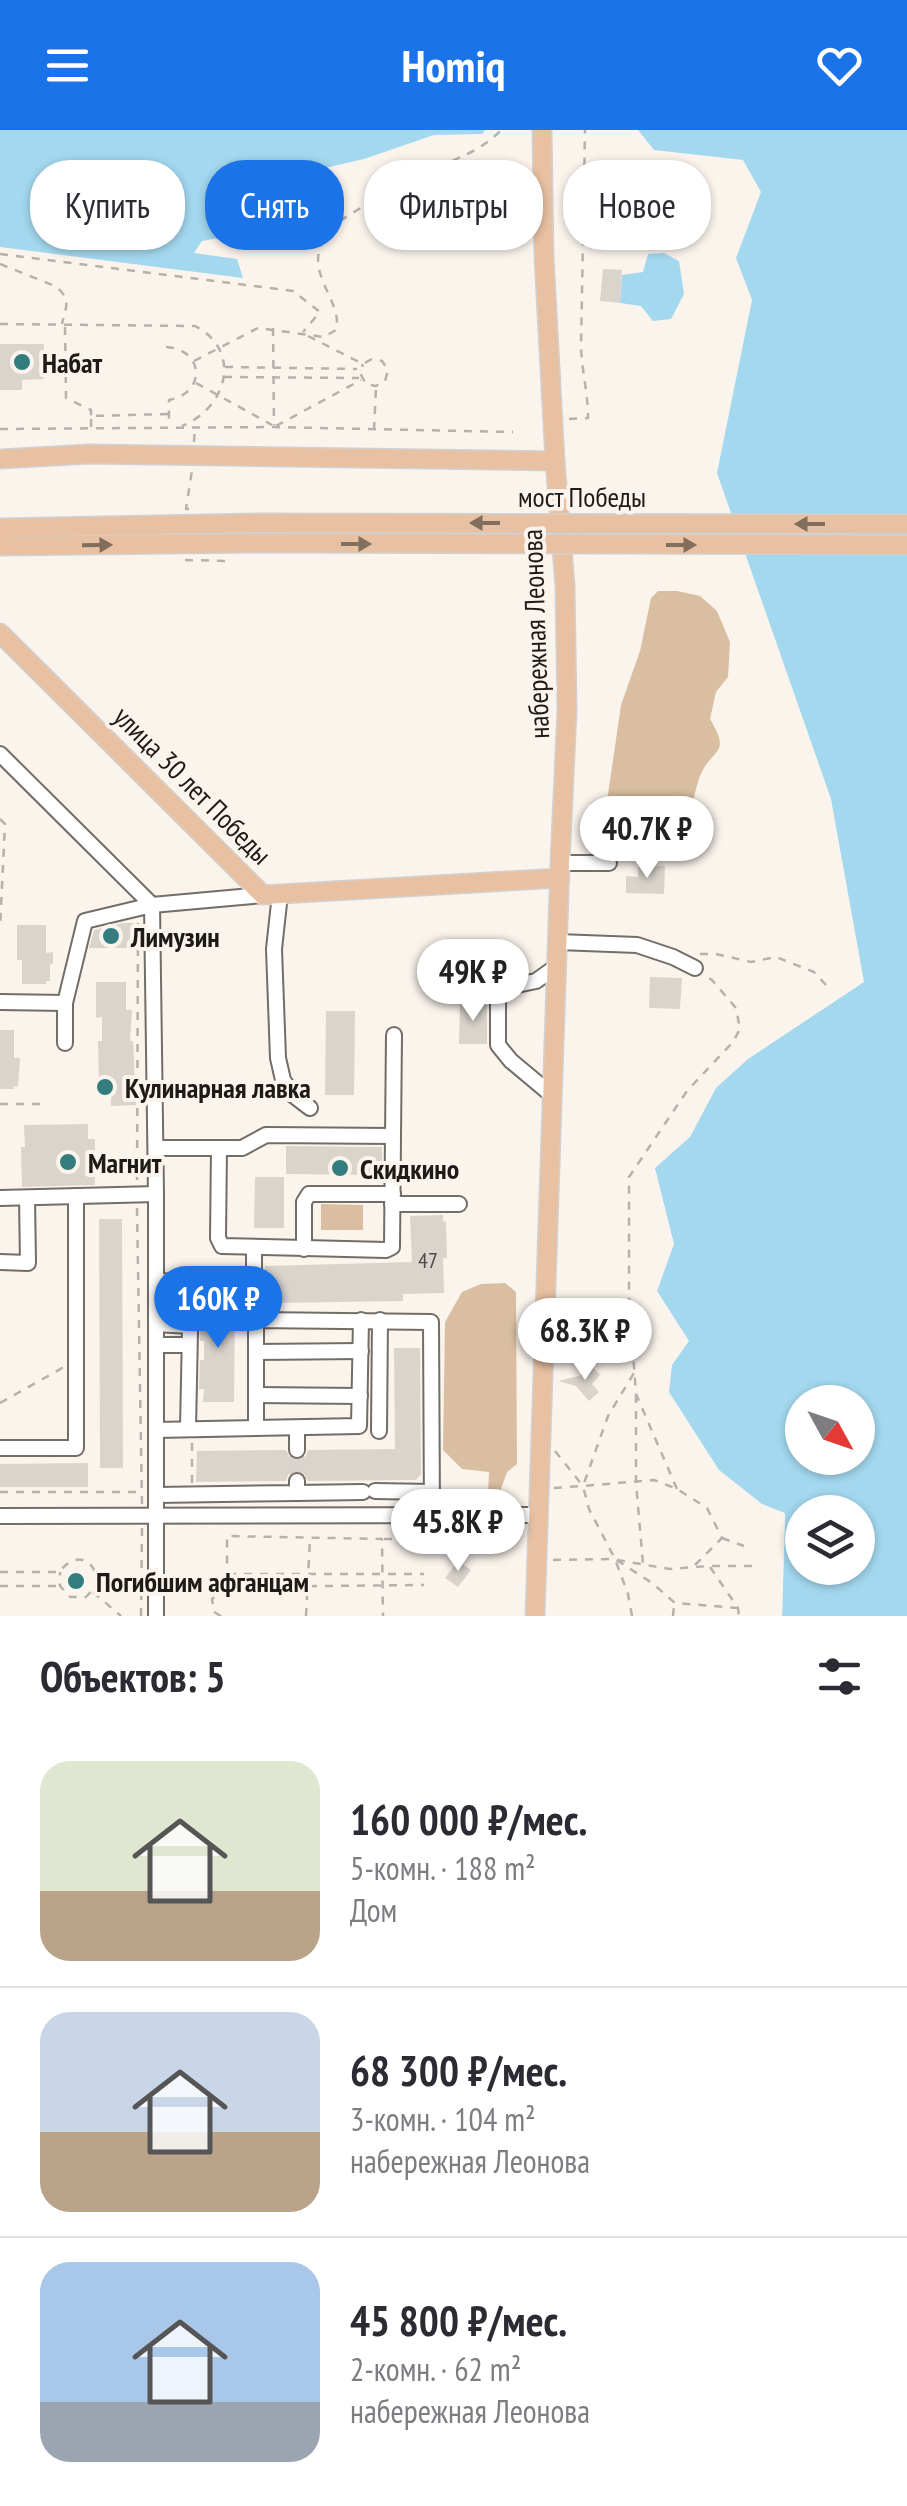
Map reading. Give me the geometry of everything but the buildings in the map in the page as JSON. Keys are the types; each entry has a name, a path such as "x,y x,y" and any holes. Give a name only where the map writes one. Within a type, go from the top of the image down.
{"main road":[{"name":"набережная Леонова","path":"535,1616 567,710 565,586 554,461 544,256 542,130"},
{"path":"0,459 90,454 554,461"},
{"name":"мост Победы","path":"0,528 258,523 907,524"},
{"path":"0,546 907,546"},
{"name":"улица 30 лет Победы","path":"0,632 272,894 560,871"}],"street":[{"path":"0,754 145,906 156,1148 156,1430 148,1516 156,1616"},
{"path":"560,871 608,863"},
{"path":"66,1043 66,1004 84,922 145,906 272,894 278,1058 293,1095 310,1108"},
{"path":"558,942 636,945 695,968"},
{"path":"552,1096 498,1045 498,994 507,987 536,981 557,966"},
{"path":"0,1002 66,1004"},
{"path":"219,1148 219,1243 226,1248 390,1249 394,1034"},
{"path":"156,1148 246,1148 266,1135 393,1136"},
{"path":"0,1198 156,1194"},
{"path":"304,1249 304,1202 309,1194 459,1204"},
{"path":"0,1448 76,1448 76,1196"},
{"path":"0,1262 28,1263 26,1198"},
{"path":"254,1248 256,1428"},
{"path":"156,1281 254,1284"},
{"path":"190,1428 191,1283"},
{"path":"256,1320 431,1322 432,1515"},
{"path":"156,1430 359,1426 361,1320"},
{"path":"380,1320 380,1431"},
{"path":"156,1324 190,1326"},
{"path":"156,1345 190,1345"},
{"path":"256,1352 361,1351"},
{"path":"256,1396 360,1396"},
{"path":"297,1428 297,1450"},
{"path":"149,1493 297,1487 432,1492"},
{"path":"485,1540 486,1515"},
{"path":"0,1516 538,1515"}],"path":[{"path":"194,361 258,328 324,337 336,330 338,321 319,270 318,254 332,227 387,192 465,156 500,130"},
{"path":"552,419 588,418 580,347 586,130"},
{"path":"0,254 293,291 320,312 302,334"},
{"path":"0,264 63,292 67,300 63,326 66,398 91,410 92,428"},
{"path":"0,324 196,326 209,334 219,348 224,377 209,410 181,427"},
{"path":"273,328 274,426"},
{"path":"302,334 362,367"},
{"path":"166,346 187,352 196,372 188,392 169,400 169,427"},
{"path":"224,367 362,367 377,359 386,365 387,376 376,386 362,379 224,377"},
{"path":"362,367 362,379"},
{"path":"274,426 362,379"},
{"path":"194,383 274,426"},
{"path":"374,430 376,386"},
{"path":"91,416 169,414"},
{"path":"0,429 274,426 513,432"},
{"path":"0,819 5,824 0,928"},
{"path":"141,1616 149,1493 137,1194 145,906"},
{"path":"674,957 706,952 751,962 776,958 814,972 826,984"},
{"path":"643,1564 629,1296 629,1177 687,1091 733,1042 740,1029 736,1008 712,980 695,968"},
{"path":"0,1104 43,1104"},
{"path":"0,1404 76,1360"},
{"path":"583,1486 608,1416 635,1372"},
{"path":"636,1394 677,1489"},
{"path":"190,1428 192,1494"},
{"path":"541,1440 583,1486 589,1509 615,1559 632,1616"},
{"path":"540,1488 654,1480 707,1508 722,1538 744,1546"},
{"path":"0,1492 149,1493"},
{"path":"228,1587 227,1536 485,1540"},
{"path":"306,1616 310,1538"},
{"path":"692,1568 722,1538"},
{"path":"382,1539 383,1616"},
{"path":"615,1559 674,1603 738,1608"},
{"path":"537,1560 615,1559 670,1569 756,1566"},
{"path":"72,1561 88,1562 94,1568 97,1585 86,1597 70,1598 60,1586 60,1572 72,1561"},
{"path":"709,1566 738,1608 739,1616"},
{"path":"0,1572 60,1572"},
{"path":"226,1574 424,1574"},
{"path":"221,1616 214,1612 212,1599 228,1587 424,1585"},
{"path":"0,1586 60,1586"},
{"path":"92,1592 121,1616"},
{"path":"673,1616 674,1603"}],"shaded area":[{"path":"658,591 700,596 717,611 730,642 728,677 716,692 710,719 720,746 700,776 690,817 654,831 613,830 604,822 621,705 640,651 651,598"},
{"path":"321,1204 363,1205 363,1230 321,1230"},
{"path":"505,1283 516,1292 517,1464 507,1472 498,1497 488,1494 489,1472 462,1469 443,1450 445,1322 462,1292 481,1284"}],"water":[{"path":"0,130 485,130 482,134 434,135 344,164 344,160 205,160 205,240 194,253 237,259 243,278 0,247"},
{"path":"638,130 907,130 907,1616 782,1616 785,1513 762,1504 719,1470 669,1392 672,1365 689,1341 657,1291 674,1244 655,1168 690,1137 716,1088 748,1059 864,982 831,799 717,473 752,300 736,258 761,192 743,160 654,150"},
{"path":"664,253 679,261 684,294 671,319 653,321 641,306 620,303 622,275 643,272 648,254"}],"pier":[{"path":"767,1511 785,1513 782,1616 777,1616 780,1516"}],"tunnel":[{"path":"297,1450 297,1481"}],"place":[{"name":"Набат","path":"22,362"},
{"name":"Лимузин","path":"111,936"},
{"name":"Кулинарная лавка","path":"105,1087"},
{"name":"Магнит","path":"68,1162"},
{"name":"Скидкино","path":"340,1168"},
{"name":"Погибшим афганцам","path":"76,1581"}]}
